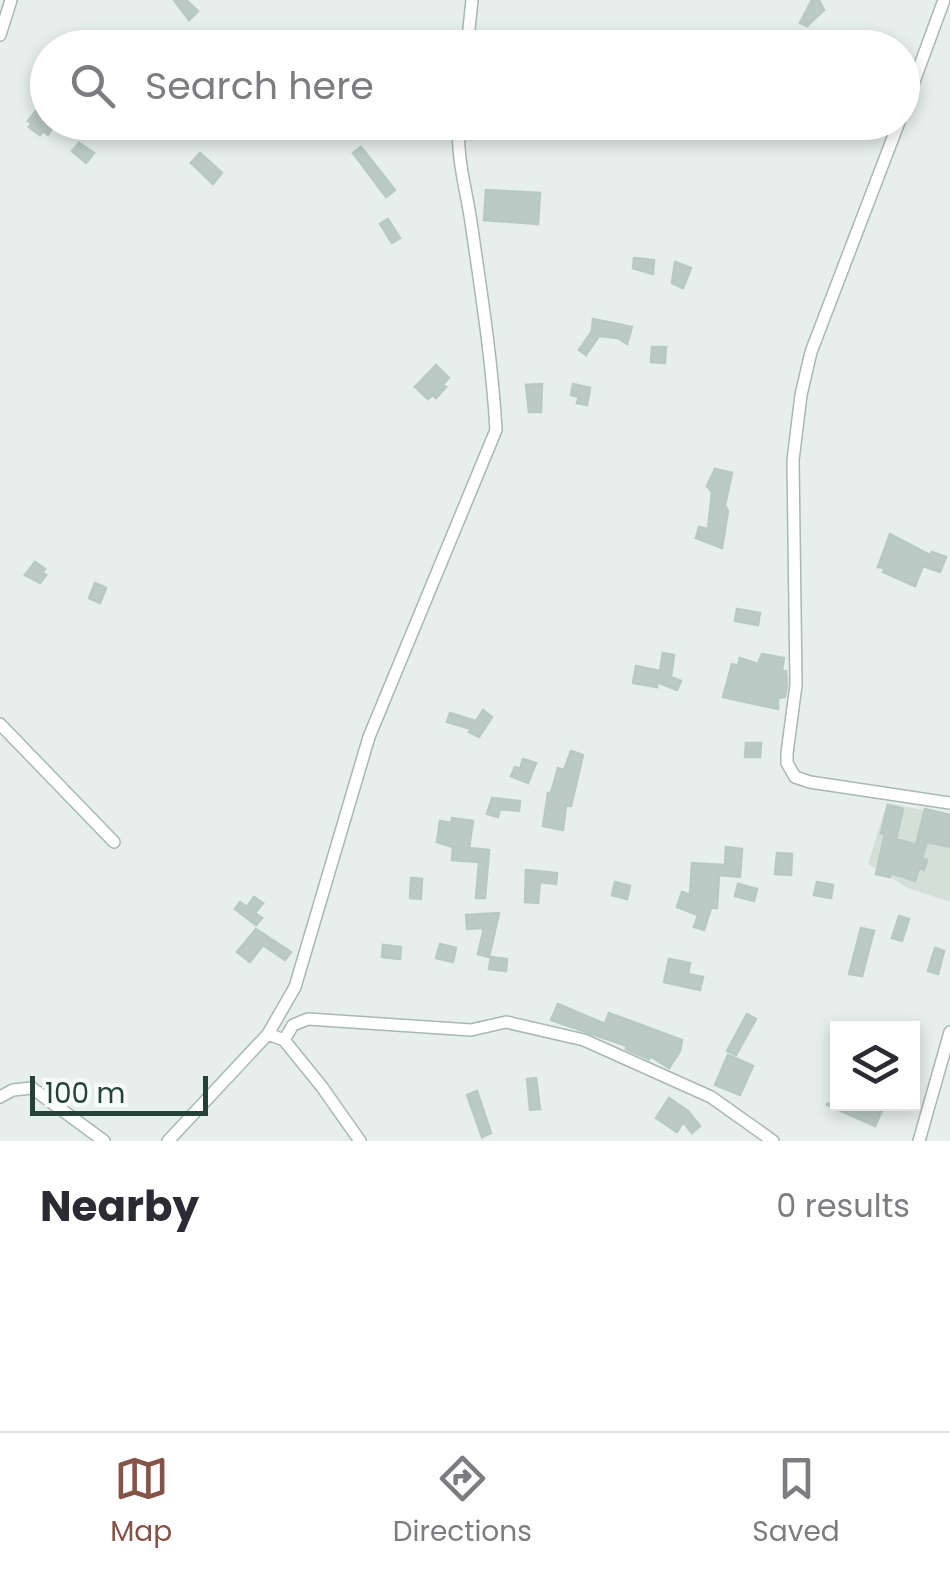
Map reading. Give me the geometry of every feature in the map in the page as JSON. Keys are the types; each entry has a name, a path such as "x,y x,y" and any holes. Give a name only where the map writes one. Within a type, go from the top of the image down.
{"street":[{"path":"0,35 11,0"},
{"path":"469,30 472,0"},
{"path":"920,65 944,0"},
{"path":"168,1141 268,1034 296,987 369,737 496,430 494,382 457,140"},
{"path":"893,140 810,352 801,395 793,460 796,686 787,763 795,776 810,782 950,803"},
{"path":"0,724 114,842"},
{"path":"284,1040 293,1025 308,1019 471,1030 506,1022 584,1040 624,1056 711,1098 772,1141"},
{"path":"919,1141 950,1032"},
{"path":"268,1034 284,1040 360,1141"},
{"path":"0,1097 13,1090 32,1088 104,1141"}],"shaded area":[{"path":"887,803 950,815 950,902 908,888 868,864"}],"building":[{"path":"174,0 186,0 198,11 189,20"},
{"path":"812,0 819,0 824,10 807,26 800,23"},
{"path":"79,143 94,153 86,163 72,151"},
{"path":"361,147 395,190 386,197 353,153"},
{"path":"200,153 222,173 213,184 191,163"},
{"path":"486,190 540,193 538,224 484,220"},
{"path":"388,219 400,238 392,243 380,224"},
{"path":"634,258 654,260 653,274 633,268"},
{"path":"675,262 691,268 683,288 672,283"},
{"path":"593,319 632,327 627,344 618,338 599,336 586,355 579,350 592,331"},
{"path":"652,347 666,347 665,363 651,362"},
{"path":"436,365 449,378 436,398 433,395 428,399 415,387"},
{"path":"542,384 541,412 529,412 526,385"},
{"path":"573,384 590,388 587,405 577,403 579,397 571,395"},
{"path":"715,469 732,473 722,548 696,538 699,527 708,529 712,492 707,486"},
{"path":"890,534 930,555 932,552 946,557 940,572 923,566 915,586 883,572 885,568 878,567"},
{"path":"35,562 45,569 40,583 25,575"},
{"path":"95,583 106,588 100,603 89,598"},
{"path":"737,609 760,613 758,625 735,621"},
{"path":"663,653 674,655 671,677 681,681 677,690 657,682 657,687 633,683 636,666 660,671"},
{"path":"762,654 784,658 782,670 786,671 787,685 785,697 778,698 778,709 723,697 732,664 738,666 740,658 758,664"},
{"path":"483,710 492,717 479,737 469,732 471,729 447,722 450,713 476,721"},
{"path":"746,743 761,743 760,757 745,757"},
{"path":"571,751 583,755 571,806 566,805 563,830 543,826 548,793 558,768 564,770"},
{"path":"523,759 536,763 528,783 511,776 515,767 520,769"},
{"path":"492,798 520,801 519,811 500,809 498,817 487,814"},
{"path":"888,805 903,809 896,839 916,845 925,809 950,815 950,847 927,842 922,858 927,860 924,870 919,868 915,881 891,873 890,877 876,874"},
{"path":"452,818 473,821 469,848 489,850 485,898 476,898 479,862 452,860 453,847 437,842 440,821 451,823"},
{"path":"726,847 742,849 740,877 719,875 717,908 711,908 704,930 694,927 698,915 677,907 682,892 690,895 692,863 725,865"},
{"path":"777,853 792,854 791,875 775,874"},
{"path":"526,870 557,873 556,884 540,882 538,903 525,902"},
{"path":"411,878 422,879 421,899 410,898"},
{"path":"615,882 630,886 627,899 612,895"},
{"path":"817,882 833,885 831,898 814,895"},
{"path":"738,884 757,889 754,901 735,896"},
{"path":"254,897 263,903 255,913 262,918 256,925 235,909 240,902 247,907"},
{"path":"499,913 489,957 478,954 484,928 467,929 466,915"},
{"path":"899,916 909,919 902,941 892,938"},
{"path":"861,928 874,931 862,976 849,974"},
{"path":"256,929 291,952 285,960 263,945 250,962 237,952"},
{"path":"440,944 456,948 453,962 436,958"},
{"path":"383,945 401,947 400,959 382,957"},
{"path":"935,948 944,951 938,974 928,971"},
{"path":"491,957 507,959 506,971 489,969"},
{"path":"669,959 690,963 688,974 703,977 700,990 664,982"},
{"path":"558,1004 605,1024 609,1013 682,1040 680,1051 669,1068 650,1056 649,1059 626,1049 627,1046 551,1020"},
{"path":"747,1014 756,1019 736,1055 727,1051"},
{"path":"728,1055 753,1066 740,1095 715,1085"},
{"path":"536,1078 540,1109 530,1110 527,1079"},
{"path":"477,1091 491,1133 482,1137 467,1095"},
{"path":"669,1098 688,1111 700,1126 692,1133 683,1122 677,1132 656,1118"},
{"path":"842,1111 882,1111 875,1126"}]}
